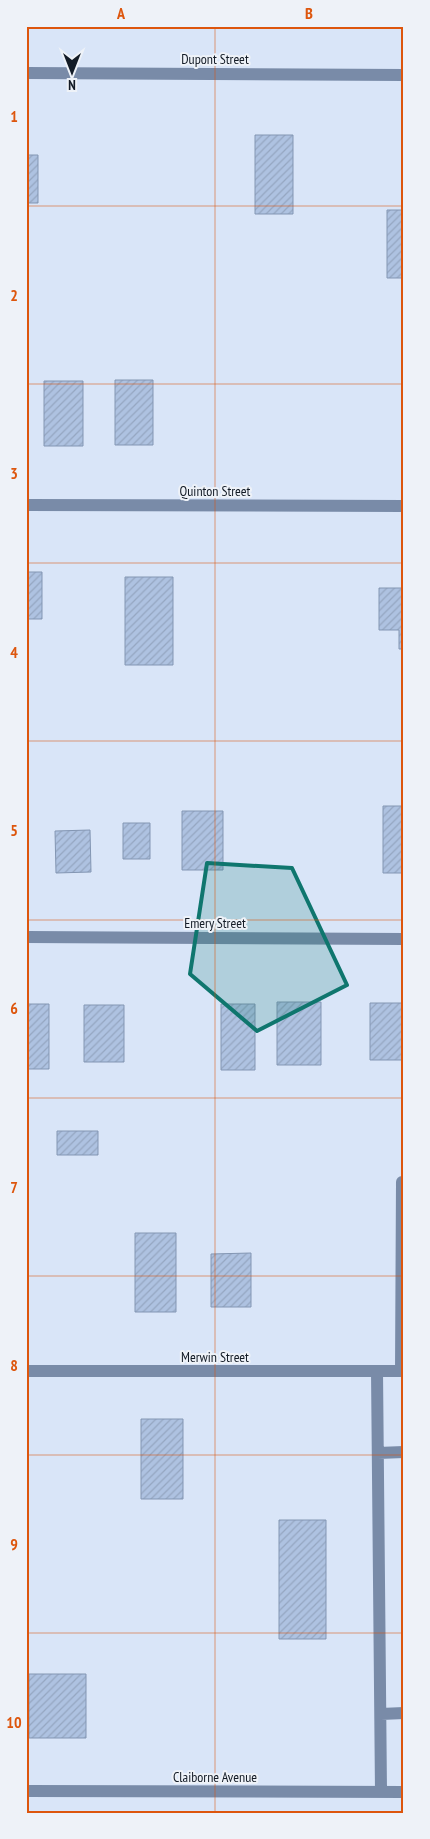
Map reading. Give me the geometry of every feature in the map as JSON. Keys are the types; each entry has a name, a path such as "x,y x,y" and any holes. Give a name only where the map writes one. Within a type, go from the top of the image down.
{"street":[{"name":"Dupont Street","path":"26,73 404,75"},
{"name":"Quinton Street","path":"26,505 404,506"},
{"name":"Emery Street","path":"26,938 404,939"},
{"path":"402,1372 402,1182 404,1182"},
{"name":"Merwin Street","path":"26,1371 402,1372"},
{"path":"376,1372 381,1792"},
{"path":"378,1453 404,1452"},
{"path":"381,1714 404,1713"},
{"name":"Claiborne Avenue","path":"26,1791 404,1792"}],"highlighted area":[{"path":"207,863 292,868 347,985 257,1031 190,974"}],"building":[{"path":"255,135 293,135 293,214 255,214"},
{"path":"26,155 38,155 38,203 26,203"},
{"path":"387,210 404,210 404,278 387,278"},
{"path":"115,380 153,380 153,445 115,445"},
{"path":"44,381 83,381 83,446 44,446"},
{"path":"26,572 42,572 42,619 26,619"},
{"path":"125,577 173,577 173,665 125,665"},
{"path":"379,588 404,588 404,649 399,649 399,630 379,630"},
{"path":"383,806 404,806 404,873 383,873"},
{"path":"182,811 223,811 223,870 182,870"},
{"path":"123,823 150,823 150,859 123,859"},
{"path":"90,830 91,872 56,873 55,831"},
{"path":"277,1002 321,1002 321,1065 277,1065"},
{"path":"370,1003 404,1003 404,1060 370,1060"},
{"path":"26,1004 49,1004 49,1069 26,1069"},
{"path":"221,1004 255,1004 255,1070 221,1070"},
{"path":"84,1005 124,1005 124,1062 84,1062"},
{"path":"57,1131 98,1131 98,1155 57,1155"},
{"path":"135,1233 176,1233 176,1312 135,1312"},
{"path":"251,1253 251,1307 211,1307 211,1254"},
{"path":"141,1419 183,1419 183,1499 141,1499"},
{"path":"404,1471 404,1681 403,1681"},
{"path":"279,1520 326,1520 326,1639 279,1639"},
{"path":"29,1674 86,1674 86,1738 29,1738"}]}
